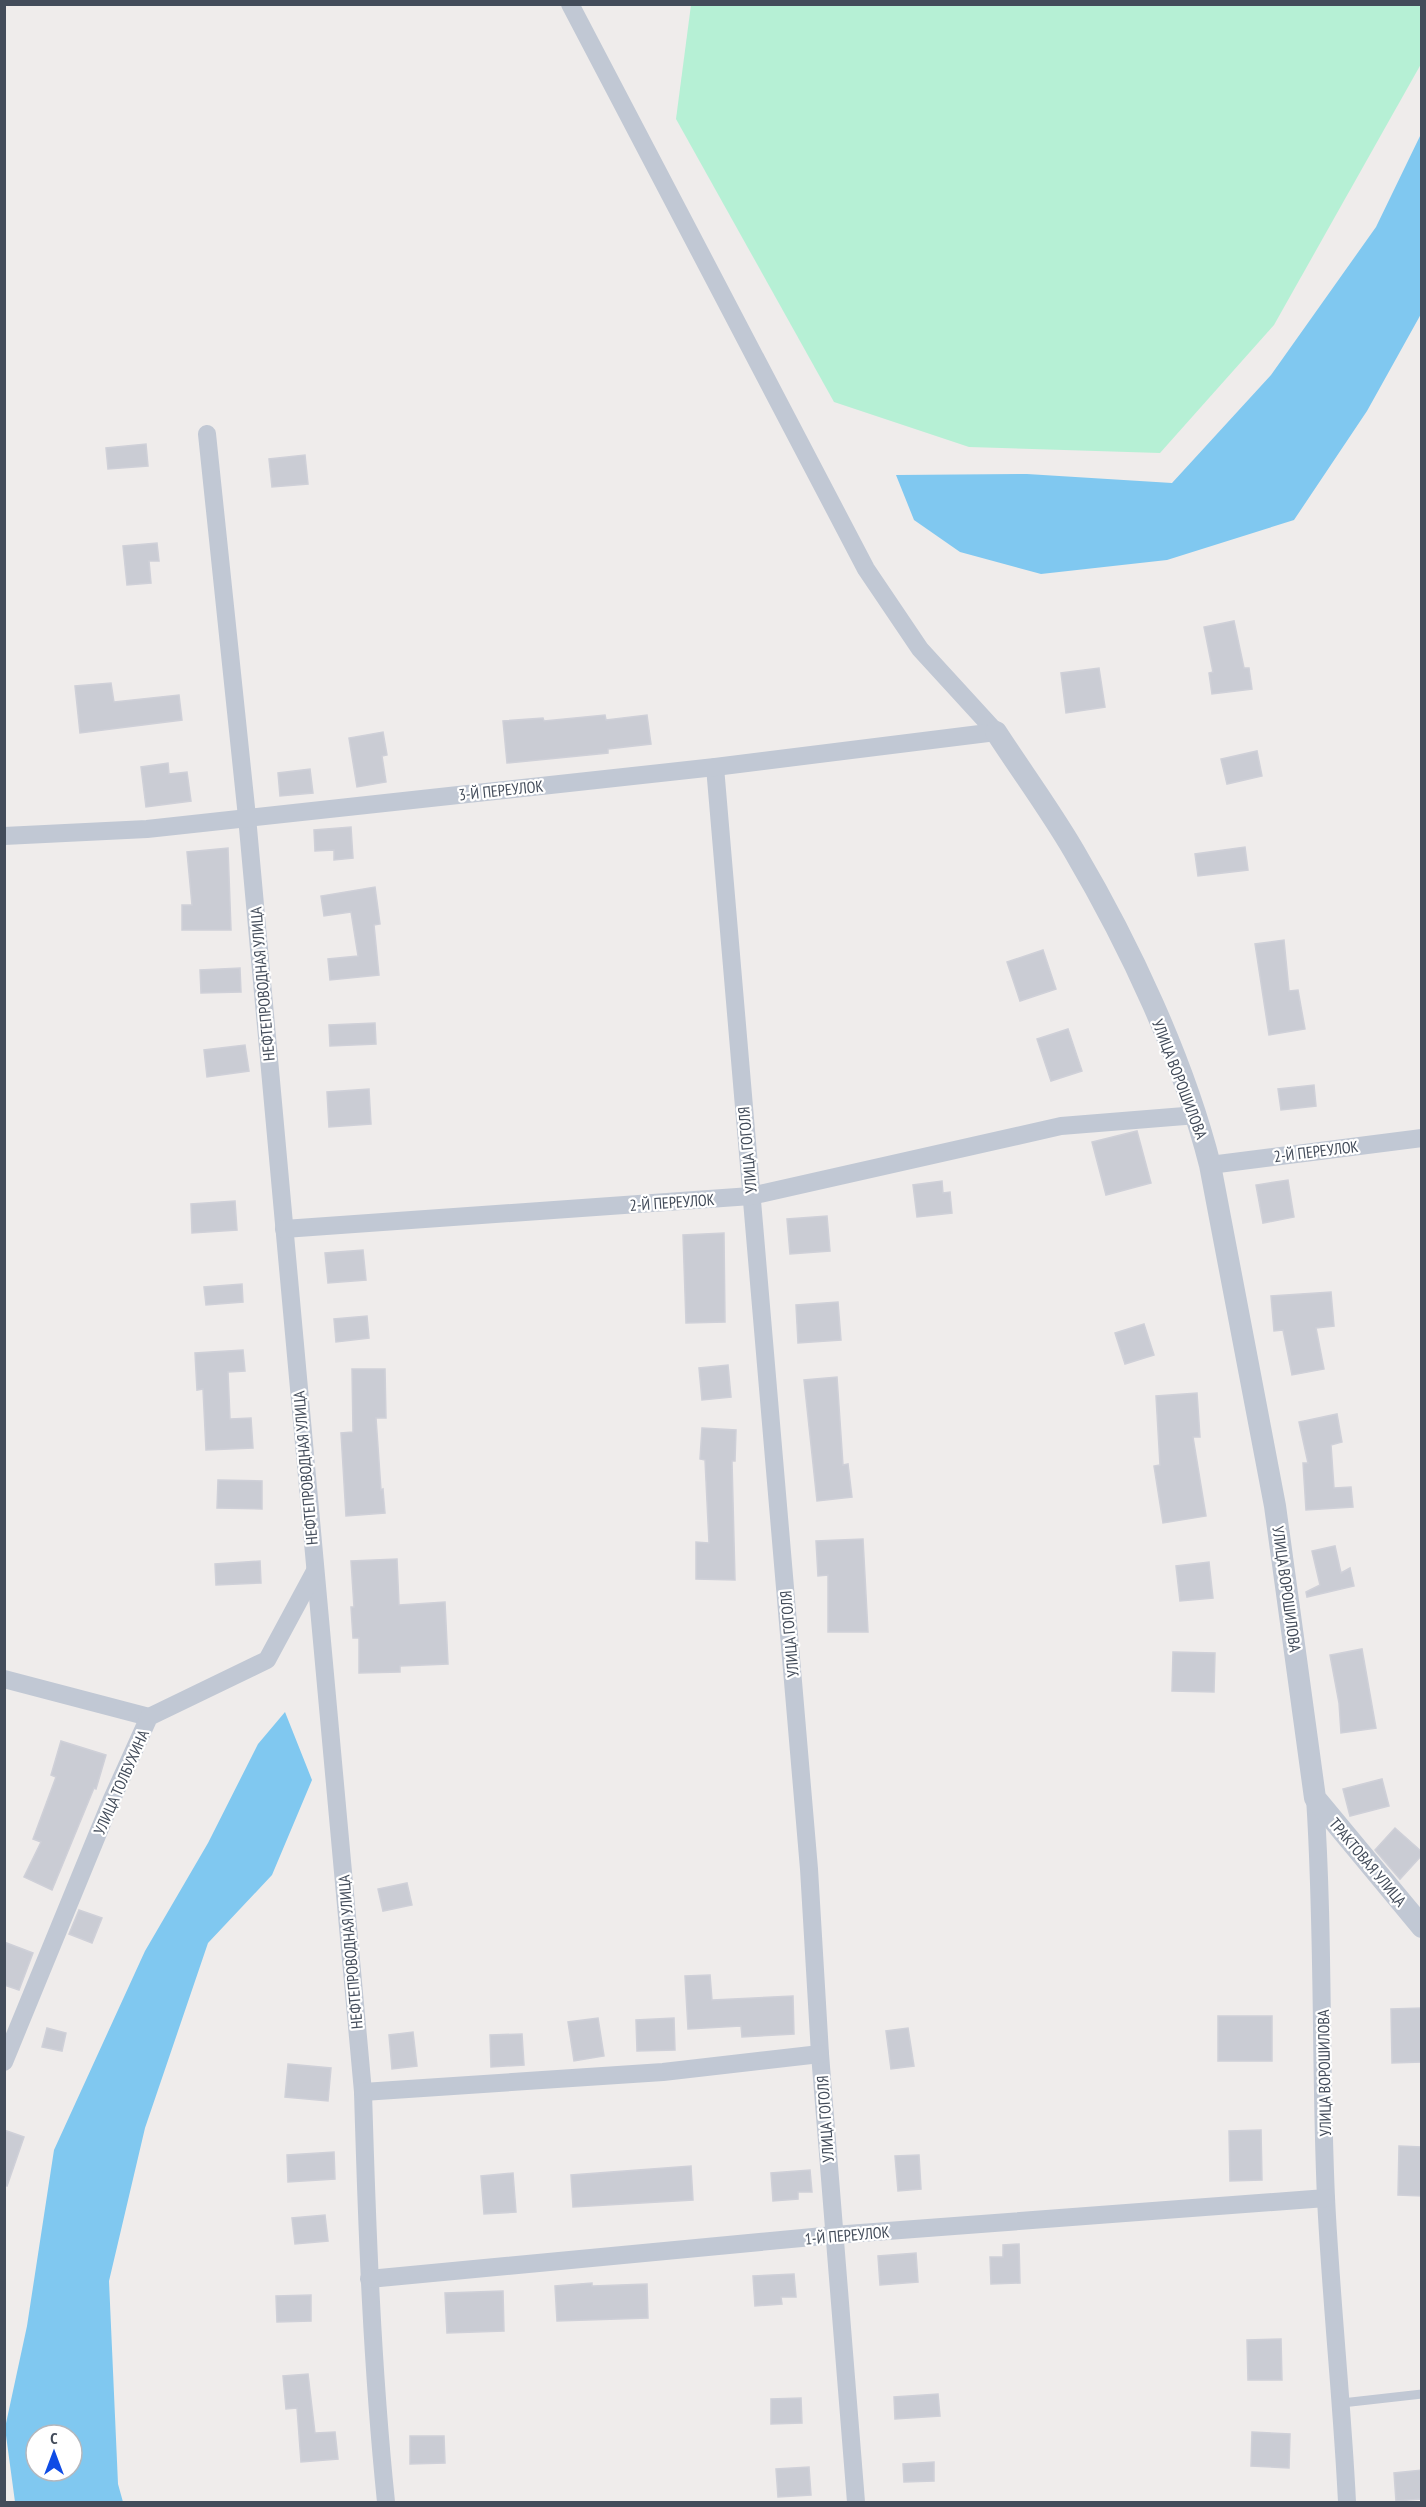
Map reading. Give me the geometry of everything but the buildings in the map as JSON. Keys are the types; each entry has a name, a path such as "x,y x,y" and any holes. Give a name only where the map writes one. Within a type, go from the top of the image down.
{"street":[{"path":"570,4 866,569 920,649 996,732"},
{"name":"НЕФТЕПРОВОДНАЯ УЛИЦА","path":"207,434 247,817 363,2092 369,2279 386,2502"},
{"name":"3-Й ПЕРЕУЛОК","path":"4,836 147,830 247,817 715,767 996,732"},
{"name":"УЛИЦА ВОРОШИЛОВА","path":"996,732 1074,851 1134,960 1197,1115 1210,1165 1275,1506 1315,1798 1321,1883 1326,2198 1342,2403 1347,2502"},
{"name":"УЛИЦА ГОГОЛЯ","path":"715,767 809,1869 820,2054 856,2502"},
{"name":"2-Й ПЕРЕУЛОК","path":"284,1229 751,1196 1060,1125 1197,1115"},
{"name":"2-Й ПЕРЕУЛОК","path":"1210,1165 1422,1138"},
{"name":"УЛИЦА ТОЛБУХИНА","path":"4,2062 112,1799 149,1717 267,1660 315,1571"},
{"path":"4,1679 149,1717"},
{"name":"ТРАКТОВАЯ УЛИЦА","path":"1315,1798 1422,1927"},
{"path":"363,2092 663,2072 820,2054"},
{"name":"1-Й ПЕРЕУЛОК","path":"369,2279 834,2235 1326,2198"}],"lane":[{"path":"1342,2403 1422,2394"}],"green space":[{"path":"691,5 1421,5 1421,64 1274,325 1160,453 969,447 834,402 676,119"}],"water":[{"path":"1421,134 1421,314 1367,411 1294,520 1167,560 1041,574 960,552 914,520 896,475 1027,474 1172,483 1271,375 1376,227"},
{"path":"285,1712 312,1780 272,1875 208,1943 145,2128 109,2281 118,2484 123,2502 15,2502 5,2428 27,2326 54,2150 145,1951 208,1843 258,1744"}]}
